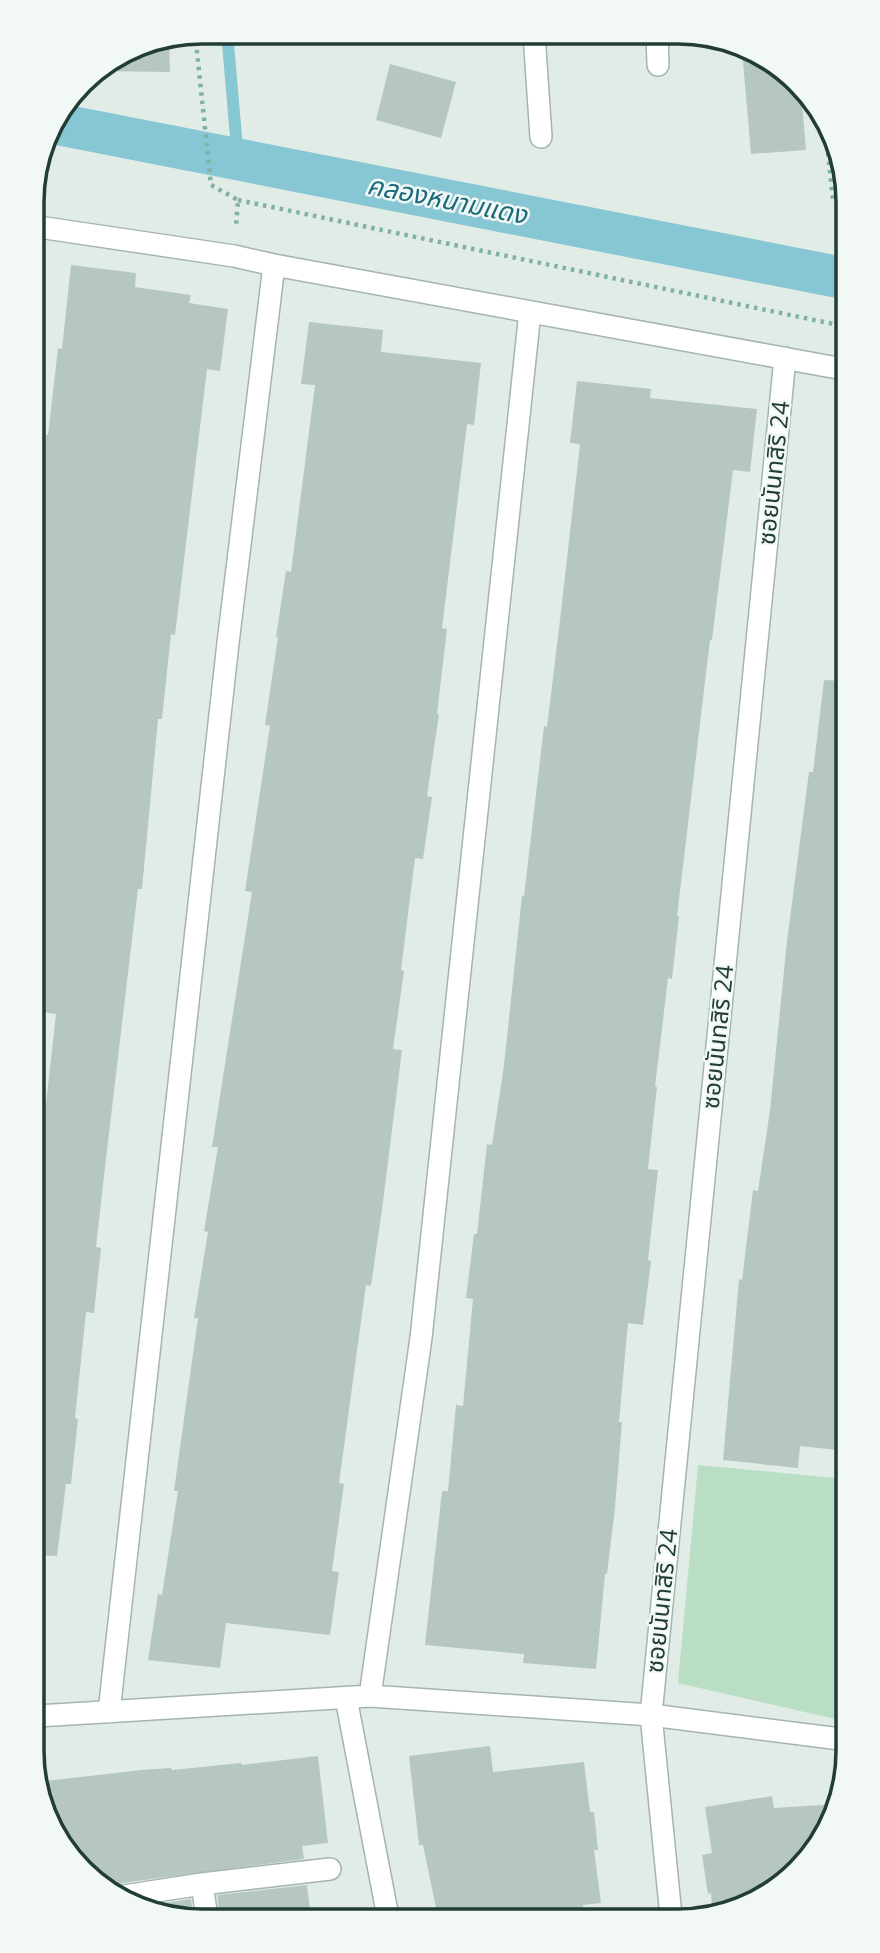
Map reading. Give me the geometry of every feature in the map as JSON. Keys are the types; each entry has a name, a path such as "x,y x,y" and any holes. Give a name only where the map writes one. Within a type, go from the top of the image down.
{"street":[{"path":"535,44 541,136"},
{"path":"657,44 658,65"},
{"path":"44,228 234,256 836,368"},
{"path":"109,1712 228,643 274,265"},
{"path":"370,1696 421,1338 530,312"},
{"name":"ซอยนันทสิริ 24","path":"670,1909 651,1715 785,358"},
{"path":"44,1716 370,1696 651,1715 836,1738"},
{"path":"346,1698 386,1909"},
{"path":"135,1894 330,1869"},
{"path":"202,1884 206,1909"}],"path":[{"path":"196,44 211,185 238,200 836,325"},
{"path":"828,153 833,200 836,203"},
{"path":"234,256 238,200"}],"green space":[{"path":"698,1465 836,1478 836,1719 678,1683"}],"building":[{"path":"169,47 170,72 112,71 132,60"},
{"path":"743,58 766,70 802,104 806,150 751,154"},
{"path":"390,64 456,82 441,138 376,120"},
{"path":"71,265 136,273 135,287 191,295 189,303 228,309 220,371 207,369 175,635 171,634 162,719 158,719 142,889 138,889 96,1247 101,1248 94,1313 86,1312 71,1484 66,1484 57,1556 44,1555 44,1122 56,1014 44,1012 44,451 58,348 62,349"},
{"path":"309,322 383,330 381,352 481,363 474,425 467,424 442,628 447,629 439,714 427,796 432,797 423,859 415,858 401,970 404,971 393,1049 402,1050 383,1202 371,1286 366,1285 339,1483 344,1484 332,1571 339,1572 330,1635 226,1623 220,1668 148,1660 158,1594 162,1595 178,1491 174,1491 198,1318 194,1318 208,1232 204,1231 218,1147 212,1147 252,892 245,891 270,726 265,725 286,571 291,572 315,385 301,384"},
{"path":"577,381 651,389 650,398 757,409 750,472 733,470 710,640 672,979 668,978 655,1087 648,1169 658,1170 648,1260 651,1261 643,1325 628,1323 615,1508 605,1574 596,1669 523,1663 524,1654 425,1645 442,1491 448,1491 456,1405 463,1406 473,1299 466,1298 474,1234 477,1234 487,1144 492,1145 504,1065 522,896 560,620 580,444 570,443"},
{"path":"824,680 836,681 836,1450 800,1446 798,1468 723,1460 739,1279 742,1280 753,1190 758,1191 770,1110 787,941 809,772 813,772"},
{"path":"490,1746 493,1772 584,1762 590,1812 594,1812 598,1850 594,1850 601,1903 583,1905 583,1909 436,1909 423,1845 419,1845 409,1756"},
{"path":"318,1756 328,1843 302,1846 304,1859 118,1885 98,1870 70,1839 56,1811 47,1781 141,1770 242,1765"},
{"path":"772,1796 774,1808 827,1805 810,1839 782,1870 748,1893 712,1905 702,1855 712,1853 705,1807"},
{"path":"307,1885 310,1909 219,1909 217,1895"},
{"path":"191,1899 193,1909 171,1906 161,1904"}],"waterway":[{"path":"228,44 238,160"},
{"name":"คลองหนามแดง","path":"64,125 836,277"}]}
